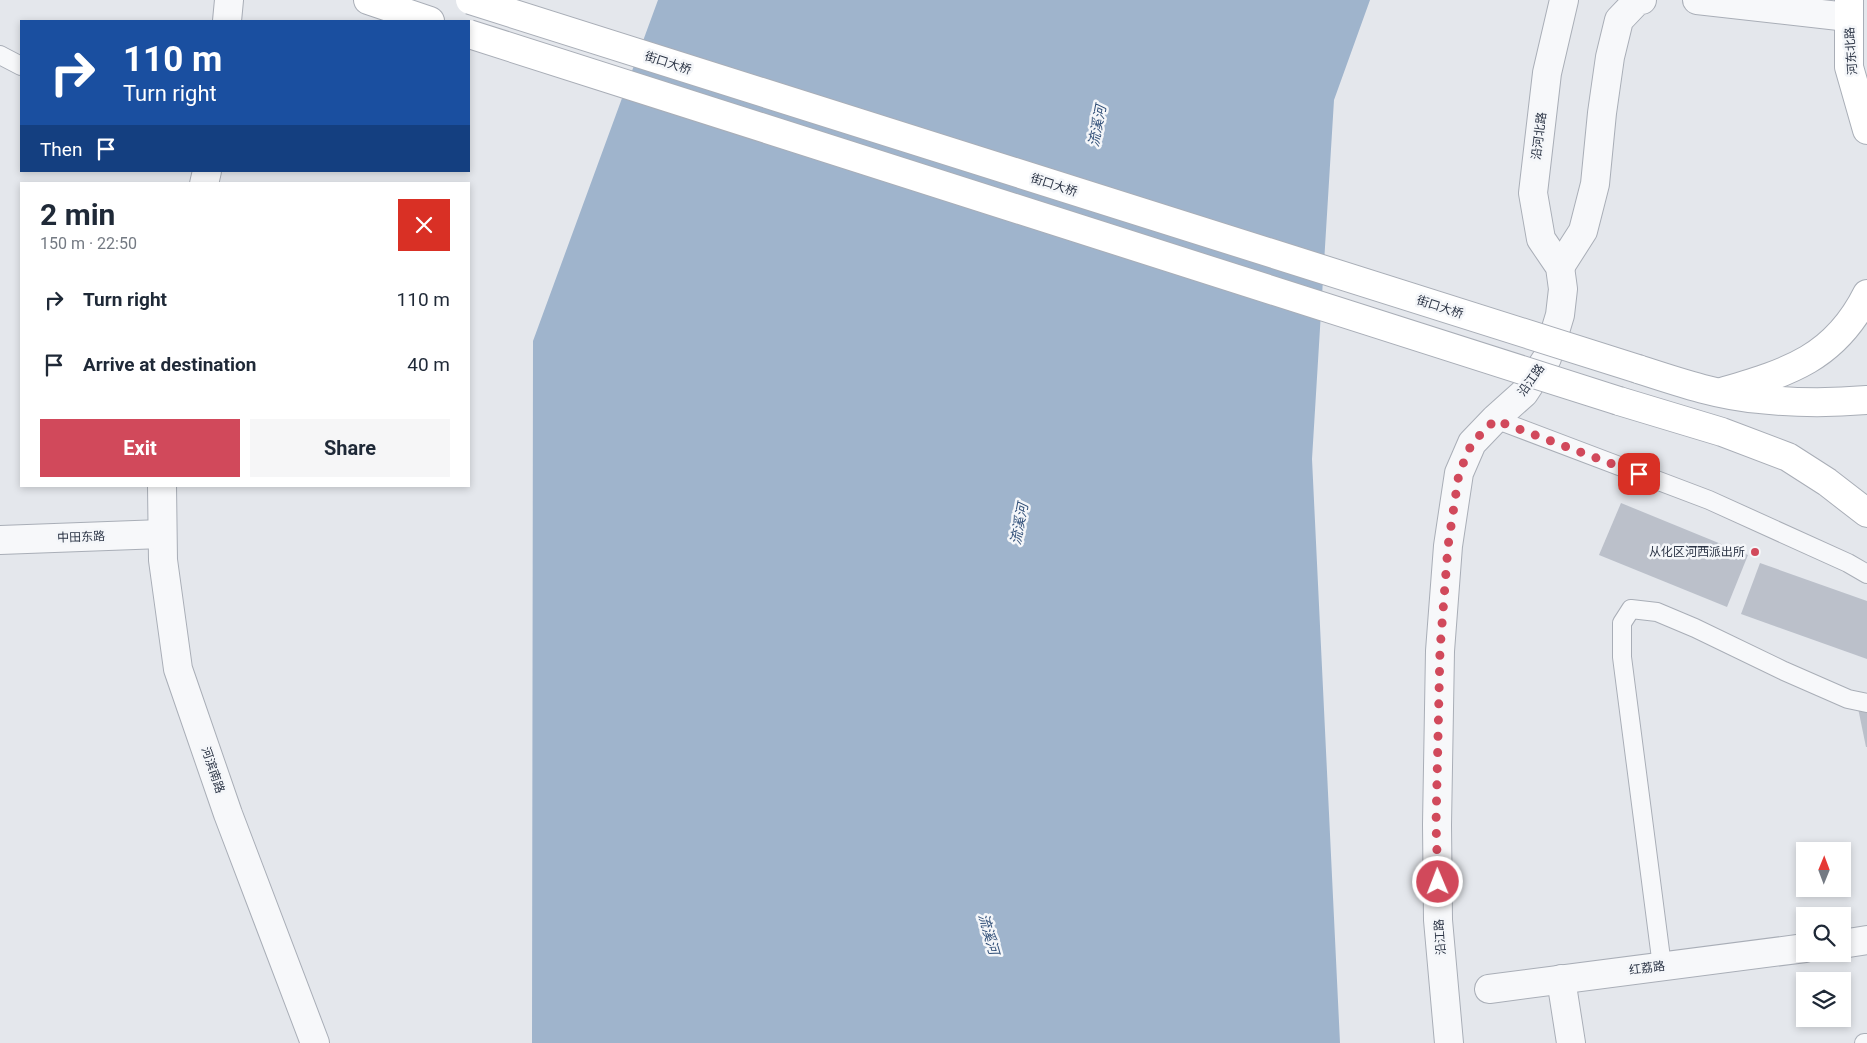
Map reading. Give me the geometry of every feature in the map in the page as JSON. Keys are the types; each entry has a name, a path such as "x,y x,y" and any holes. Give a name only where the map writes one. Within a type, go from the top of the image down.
{"main road":[{"path":"368,0 411,19"},
{"name":"街口大桥","path":"470,0 1638,369 1720,392 1760,399 1802,401 1867,400"},
{"name":"河东北路","path":"1849,9 1849,67 1867,130"},
{"path":"470,34 1619,401 1722,432 1788,458 1827,482 1855,496 1867,513"},
{"path":"1720,392 1775,376 1805,362 1841,335 1867,294"}],"street":[{"path":"227,20 229,0"},
{"name":"沿河北路","path":"1560,267 1541,239 1533,193 1547,73 1564,0"},
{"path":"1560,267 1583,232 1595,184 1610,57 1619,20 1638,0 1642,0"},
{"path":"1697,0 1849,9"},
{"name":"沿江路","path":"1448,1043 1438,920 1436,824 1441,632 1448,546 1459,473 1472,443 1524,393 1547,358 1560,315 1563,289 1560,267"},
{"name":"河滨南路","path":"162,487 163,560 178,669 228,814 315,1043"},
{"name":"中田东路","path":"0,540 162,534"},
{"path":"1851,943 1867,940"},
{"name":"红荔路","path":"1489,989 1796,949"},
{"path":"1561,980 1571,1043"}],"lane":[{"path":"0,55 20,65"},
{"path":"1495,420 1709,500 1848,563 1867,574"},
{"path":"1662,966 1622,657 1622,623 1631,609 1657,612 1848,699 1867,703"}],"water":[{"name":"流溪河","path":"658,0 1370,0 1334,100 1312,459 1340,1043 532,1043 533,341"}],"building":[{"path":"1621,503 1748,555 1727,607 1599,555"},
{"path":"1760,563 1867,601 1867,659 1741,614"},
{"path":"1858,708 1867,709 1867,747 1866,747"}],"place":[{"name":"从化区河西派出所","path":"1755,552"}],"route":[{"path":"1438,882 1436,824 1440,650 1448,546 1459,473 1472,443 1495,420 1639,474"}]}
